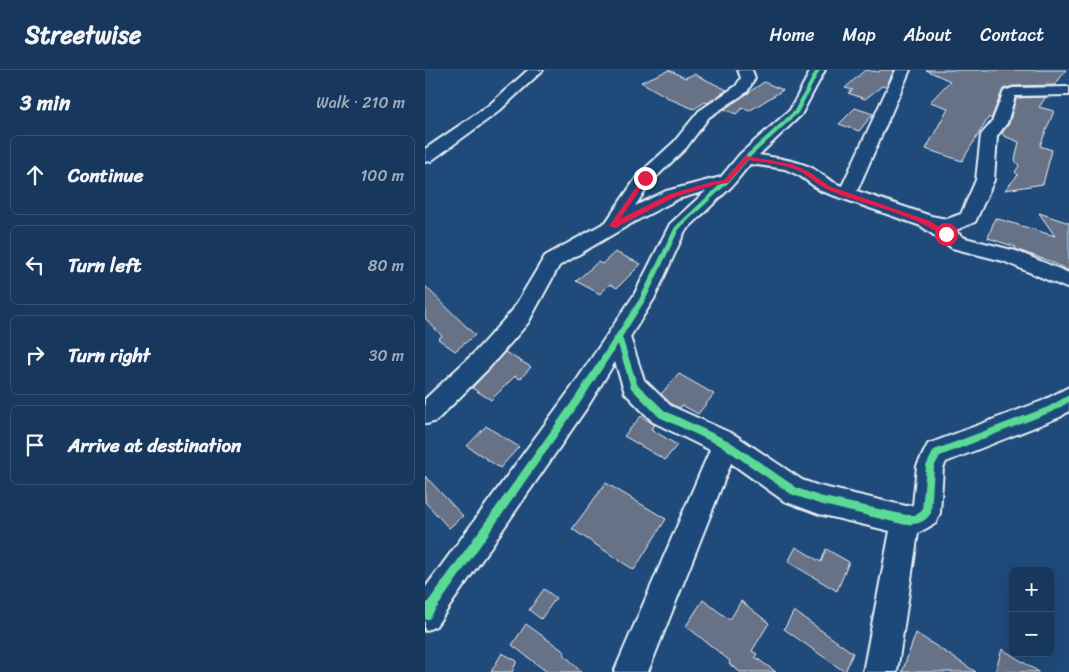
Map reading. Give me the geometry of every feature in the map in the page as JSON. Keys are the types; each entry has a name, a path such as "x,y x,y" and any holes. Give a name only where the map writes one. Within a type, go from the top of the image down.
{"street":[{"path":"425,157 493,109 536,70"},
{"path":"612,226 645,178 680,145 704,114 742,89 748,78 745,70"},
{"path":"425,615 579,398 619,337 643,299 677,228 726,182 746,158 796,112 818,70"},
{"path":"847,194 903,70"},
{"path":"746,158 789,165 806,172 827,187 928,222 948,226 968,218 985,180 989,135 999,123 1009,94 1013,92 1069,91"},
{"path":"425,412 427,413 481,361 520,317 552,261 612,226 673,195 713,183 726,182"},
{"path":"928,222 959,243 1009,256 1069,281"},
{"path":"619,337 634,386 662,414 726,444 794,491 819,500 907,520 918,519 926,513 930,466 937,453 1051,409 1069,398"},
{"path":"631,672 726,444"},
{"path":"880,672 907,520"}],"building":[{"path":"669,70 685,78 694,74 727,90 708,103 705,102 694,109 672,100 641,82"},
{"path":"865,70 878,72 881,70 894,70 886,87 882,86 865,99 848,93 853,90 845,88"},
{"path":"926,70 1066,70 1055,85 1013,86 1003,89 991,119 989,117 962,161 926,149 948,108 930,102 950,81"},
{"path":"764,82 783,90 749,111 743,108 736,114 724,109"},
{"path":"1046,97 1039,107 1054,111 1040,146 1052,150 1043,184 1005,190 1018,175 1015,172 1019,166 1015,160 1019,142 1004,136 1002,133 1009,124 1016,98"},
{"path":"855,108 873,114 859,131 839,124"},
{"path":"1039,213 1069,223 1069,271 1052,262 1015,249 1016,247 988,238 995,218 1055,236"},
{"path":"615,252 641,264 617,288 610,284 600,294 576,281 598,262 602,264"},
{"path":"425,286 475,335 455,351 438,339 442,336 425,318"},
{"path":"505,352 531,367 520,379 515,376 491,400 472,388"},
{"path":"679,374 714,394 698,414 682,405 680,408 672,405 661,394"},
{"path":"641,416 655,425 651,429 677,445 665,460 624,436"},
{"path":"486,426 519,447 500,468 467,446"},
{"path":"425,476 463,516 449,528 425,502"},
{"path":"606,483 666,519 634,570 572,529"},
{"path":"796,547 821,562 826,549 849,562 837,591 788,562"},
{"path":"544,589 556,598 541,619 529,610"},
{"path":"703,600 730,620 741,601 769,623 752,651 757,654 755,657 776,672 740,672 729,664 730,661 686,626"},
{"path":"794,611 853,653 845,672 784,629"},
{"path":"526,624 565,652 564,654 581,672 547,672 512,645"},
{"path":"916,633 976,672 902,672"},
{"path":"1002,649 1009,653 1009,657 1015,657 1039,672 995,672"},
{"path":"502,653 517,661 512,672 491,672"}],"cycle path":[{"path":"425,615 579,398 643,299 677,228 726,182 746,158 796,112 818,70"},
{"path":"619,337 634,386 662,414 726,444 794,491 819,500 906,520 918,519 926,513 930,466 937,453 1051,409 1069,398"}],"route":[{"path":"645,178 612,226 673,195 713,183 726,182 746,158 789,165 806,172 827,187 908,214 928,222 946,234"}]}
